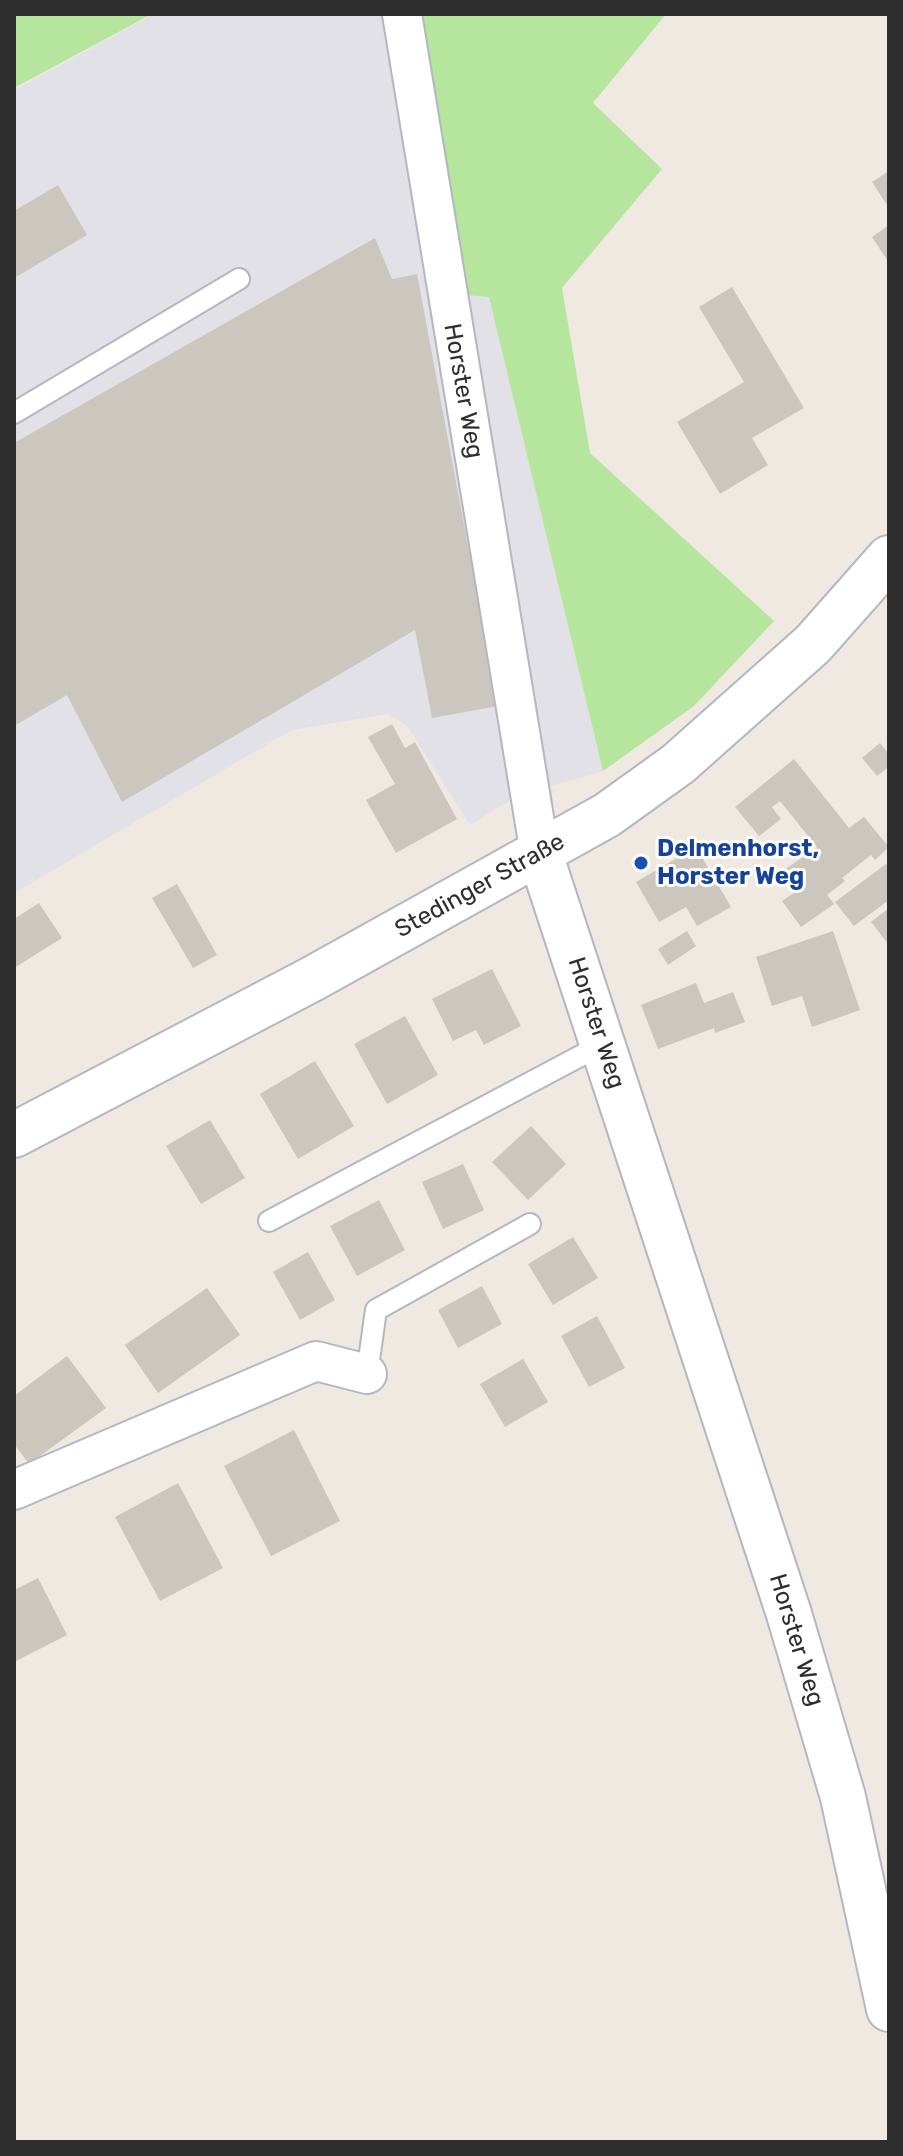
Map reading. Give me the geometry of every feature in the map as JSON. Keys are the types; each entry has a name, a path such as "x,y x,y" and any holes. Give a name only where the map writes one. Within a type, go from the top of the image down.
{"street":[{"name":"Horster Weg","path":"402,14 540,854 821,1721 843,1797 889,2009"},
{"name":"Stedinger Straße","path":"14,1135 540,854 607,815 678,764 813,644 889,558"},
{"path":"14,1490 316,1361 367,1374"}],"lane":[{"path":"14,413 239,279"},
{"path":"269,1221 603,1044"},
{"path":"367,1374 376,1310 530,1224"}],"shaded area":[{"path":"154,14 394,14 455,293 489,296 603,771 517,796 470,825 407,726 388,714 292,730 14,893 14,90"}],"green space":[{"path":"14,14 152,14 14,88"},
{"path":"417,14 666,14 593,103 662,169 562,288 590,453 774,621 694,706 603,771 489,297 455,294"}],"building":[{"path":"889,171 889,208 872,182"},
{"path":"58,185 87,235 14,278 14,211"},
{"path":"889,225 889,263 872,237"},
{"path":"375,238 392,279 417,274 498,706 432,718 415,630 122,802 67,695 14,726 14,443"},
{"path":"732,287 804,408 752,438 768,465 720,494 677,422 744,382 699,307"},
{"path":"392,724 405,748 415,742 457,819 396,853 366,800 395,784 368,737"},
{"path":"880,743 889,754 889,767 877,776 862,758"},
{"path":"794,759 849,828 864,817 889,847 875,860 871,855 842,878 845,881 827,895 834,904 801,927 782,901 794,893 780,873 817,847 780,801 772,807 781,819 759,836 735,807"},
{"path":"696,847 731,907 697,926 686,907 659,922 636,882"},
{"path":"886,864 889,868 889,900 854,926 835,902"},
{"path":"177,884 217,955 193,968 152,898"},
{"path":"39,903 62,938 14,968 14,919"},
{"path":"889,908 889,945 871,922"},
{"path":"687,931 696,946 668,965 658,949"},
{"path":"833,931 860,1010 812,1027 802,996 772,1006 756,957"},
{"path":"492,969 521,1026 484,1045 476,1030 453,1041 432,999"},
{"path":"696,983 704,1003 733,992 745,1022 715,1033 714,1028 658,1049 641,1005"},
{"path":"405,1016 438,1075 387,1104 354,1044"},
{"path":"315,1061 354,1126 298,1159 260,1094"},
{"path":"210,1120 245,1178 201,1204 166,1146"},
{"path":"531,1126 566,1164 528,1200 492,1162"},
{"path":"463,1164 484,1210 443,1229 422,1182"},
{"path":"379,1200 405,1250 357,1276 330,1226"},
{"path":"573,1237 598,1278 553,1305 528,1264"},
{"path":"308,1252 335,1300 300,1320 273,1272"},
{"path":"482,1286 502,1324 458,1348 438,1310"},
{"path":"207,1288 240,1335 158,1393 125,1345"},
{"path":"597,1316 625,1368 589,1387 561,1336"},
{"path":"67,1356 106,1408 29,1464 14,1444 14,1396"},
{"path":"523,1359 548,1402 505,1427 480,1384"},
{"path":"294,1430 340,1521 271,1556 224,1466"},
{"path":"178,1483 223,1568 160,1601 115,1517"},
{"path":"38,1578 67,1635 14,1662 14,1590"}],"place":[{"name":"Delmenhorst, Horster Weg","path":"641,863"}]}
